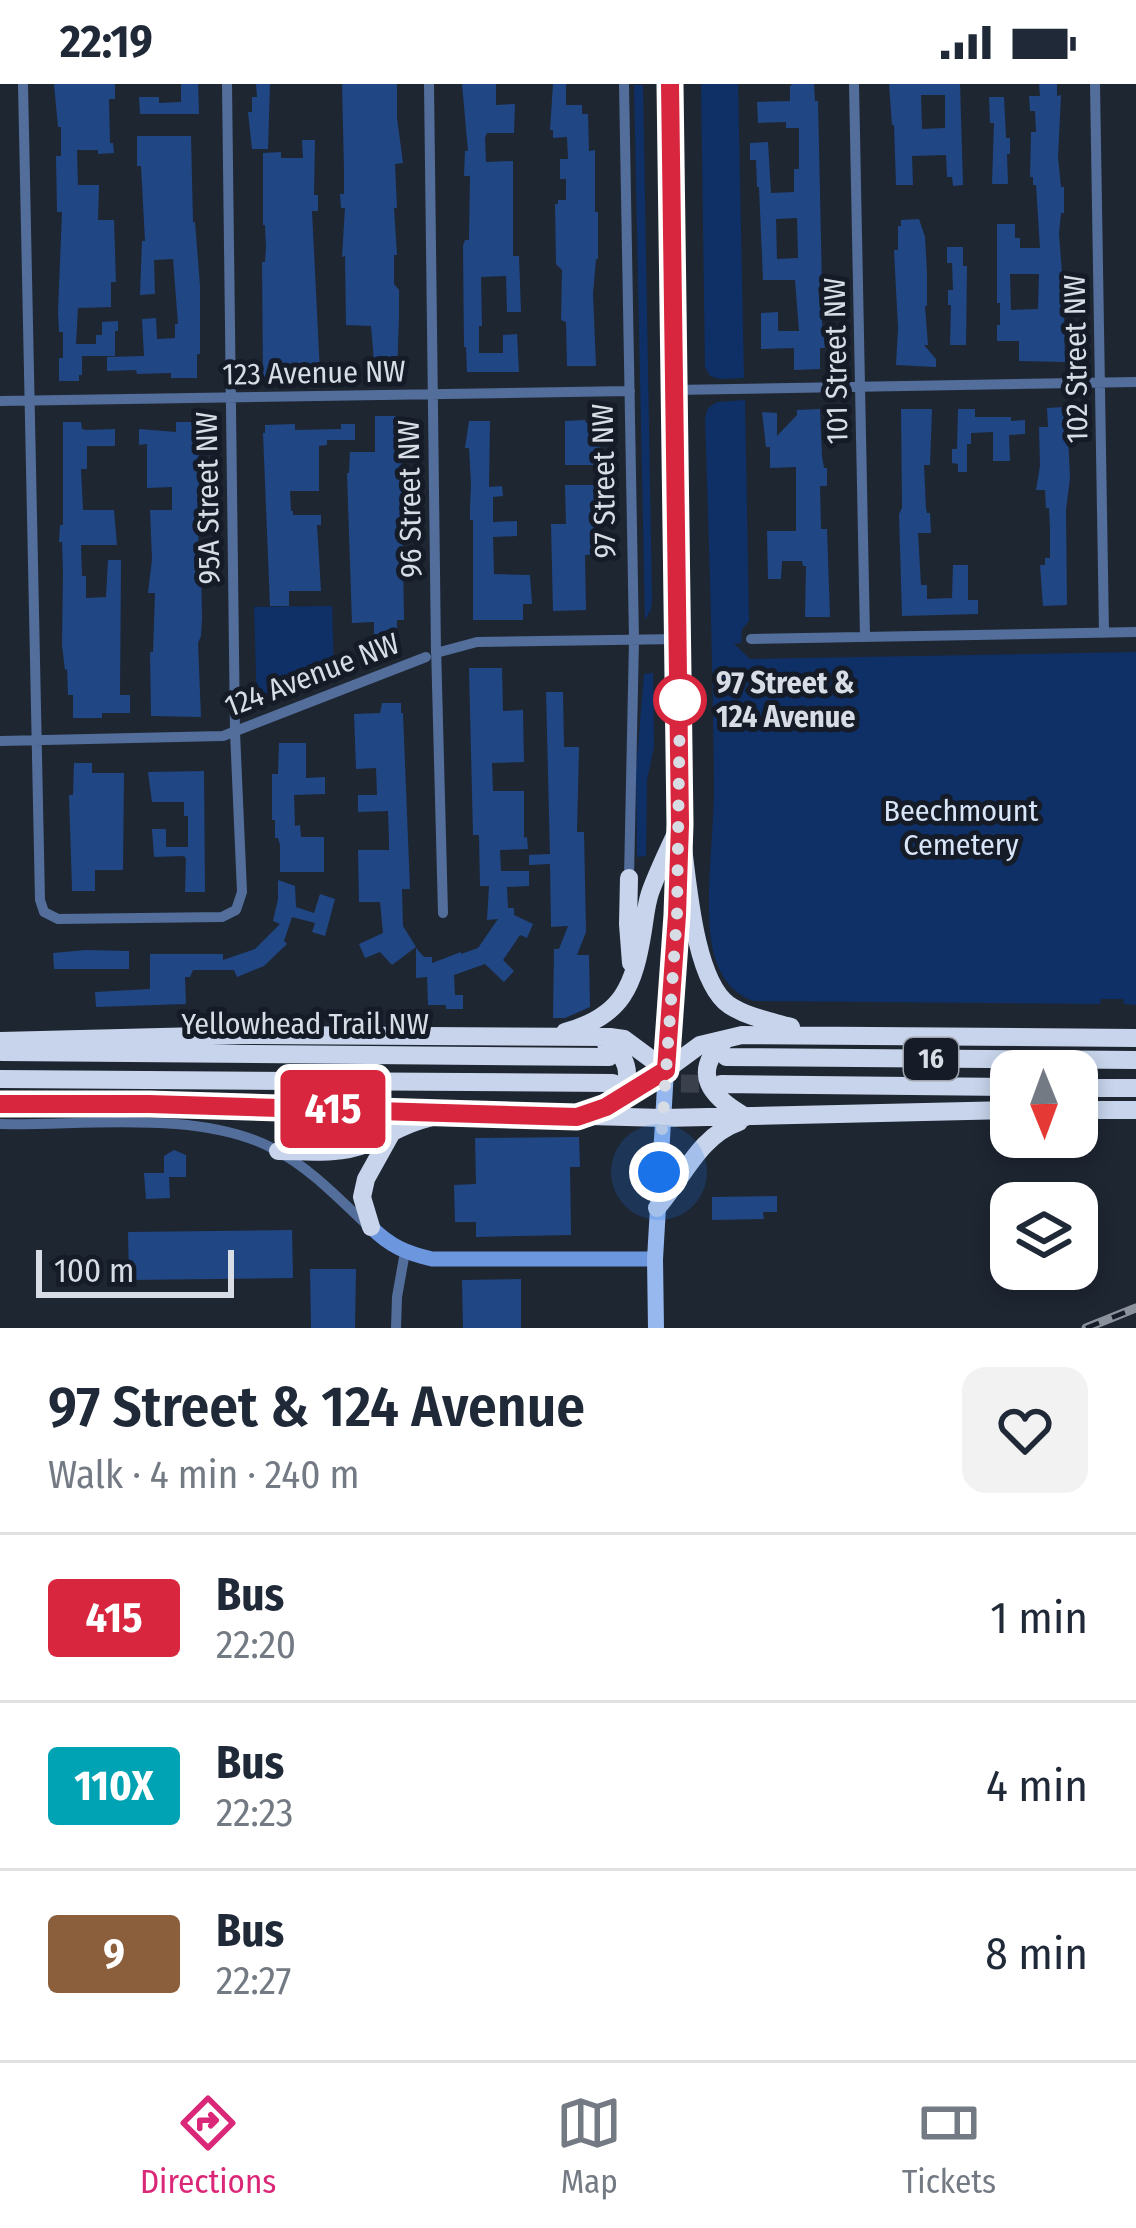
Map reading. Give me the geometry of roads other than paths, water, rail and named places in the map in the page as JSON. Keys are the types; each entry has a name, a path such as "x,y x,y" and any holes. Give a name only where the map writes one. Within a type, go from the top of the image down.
{"highway":[{"path":"545,1038 608,1013 629,988 648,896 680,824"},
{"path":"680,824 701,958 712,986 719,997 745,1014 813,1034"},
{"path":"629,878 629,951 634,974"},
{"path":"0,1041 242,1035 592,1037 624,1040 666,1070"},
{"path":"746,1118 724,1105 710,1086 707,1065 712,1054 742,1035 1136,1038"},
{"path":"577,1117 606,1107 627,1078 626,1061 611,1045 592,1037"},
{"path":"616,1090 666,1070 700,1045 726,1048"},
{"name":"16","path":"726,1048 1136,1060"},
{"name":"Yellowhead Trail NW","path":"0,1052 609,1057"},
{"name":"Yellowhead Trail NW","path":"0,1079 616,1090"},
{"name":"16","path":"721,1084 990,1087"},
{"path":"1098,1088 1136,1088"},
{"path":"0,1104 663,1118 990,1111"},
{"path":"1098,1110 1136,1110"},
{"path":"278,1150 358,1147 410,1122 453,1113"},
{"path":"657,1208 706,1140 739,1122 776,1117"},
{"path":"370,1227 362,1197 366,1179 394,1130"}],"main road":[{"path":"656,1328 657,1208 680,824 670,84"},
{"path":"370,1227 387,1243 432,1259 655,1259"}],"street":[{"path":"23,84 37,741"},
{"name":"95A Street NW","path":"37,741 44,912 58,919 79,919 222,917 236,910 242,892 235,732 226,84"},
{"name":"96 Street NW","path":"428,84 432,652 443,913"},
{"name":"97 Street NW","path":"624,84 634,640 629,878"},
{"name":"101 Street NW","path":"854,84 865,637"},
{"name":"102 Street NW","path":"1095,84 1104,633"},
{"path":"674,390 1136,382"},
{"name":"123 Avenue NW","path":"0,401 630,391"},
{"path":"751,639 1136,632"},
{"name":"124 Avenue NW","path":"0,741 223,736 432,652 477,642 679,639"},
{"path":"0,1124 167,1124 221,1130 278,1150 304,1167 370,1227"},
{"path":"396,1328 405,1252"}],"tunnel":[{"path":"654,1083 721,1084"}],"railway":[{"path":"1086,1328 1136,1308"}],"place":[{"name":"97 Street & 124 Avenue","path":"680,700"}],"park label":[{"name":"Beechmount Cemetery","path":"961,828"}]}
